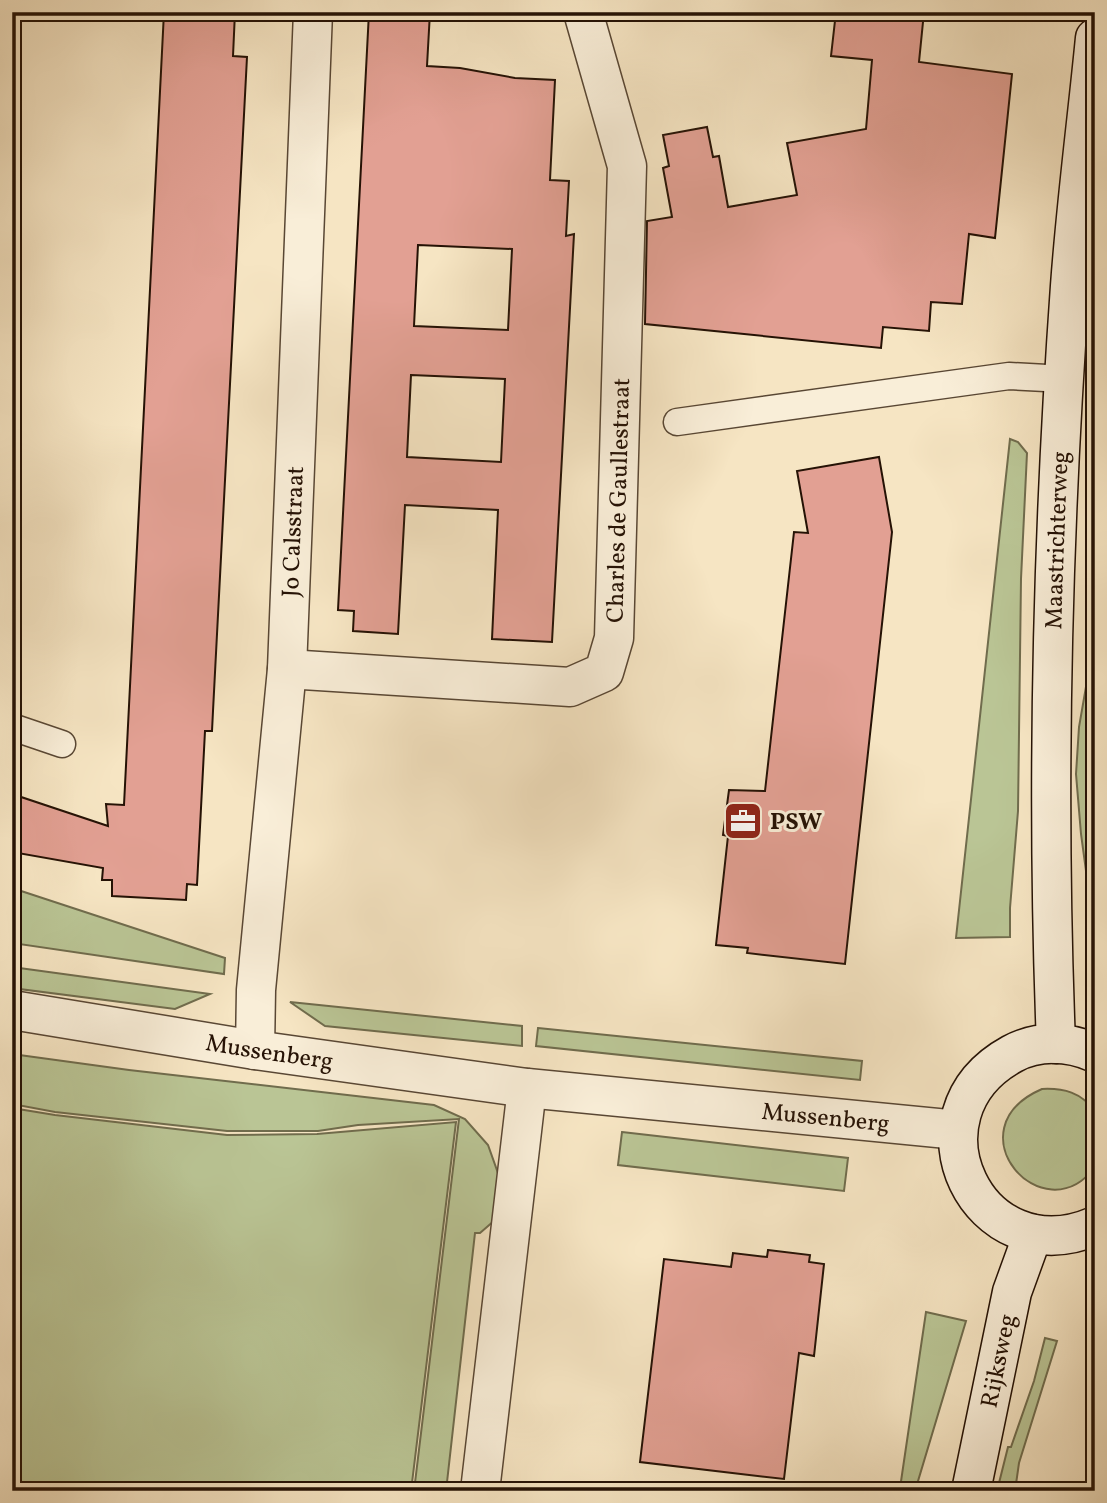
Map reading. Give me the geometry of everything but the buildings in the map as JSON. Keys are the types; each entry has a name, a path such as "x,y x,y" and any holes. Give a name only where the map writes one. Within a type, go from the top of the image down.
{"street":[{"name":"Jo Calsstraat","path":"255,1050 256,990 287,669 313,12"},
{"name":"Charles de Gaullestraat","path":"287,669 570,687 604,672 614,638 627,166 583,12"},
{"name":"Maastrichterweg","path":"1056,1044 1050,809 1058,491 1070,284 1095,38"},
{"name":"Mussenberg","path":"12,1010 255,1050 527,1088 958,1130"},
{"path":"1095,1053 1056,1044 1021,1049 995,1064 974,1085 963,1107 958,1130 960,1162 965,1180 976,1198 1004,1223 1033,1234 1064,1235 1095,1226"},
{"path":"480,1491 527,1088"},
{"name":"Rijksweg","path":"971,1491 1013,1292 1033,1234"}],"lane":[{"path":"677,422 1009,376 1065,379"},
{"path":"12,727 62,744"}],"green space":[{"path":"1010,439 1018,442 1027,453 1021,579 1018,811 1010,937 956,938"},
{"path":"1095,635 1095,937 1091,937 1076,774 1079,727"},
{"path":"12,888 225,958 224,974 12,943"},
{"path":"12,967 210,994 175,1009 12,988"},
{"path":"290,1002 522,1026 522,1046 325,1026"},
{"path":"538,1028 862,1061 860,1080 536,1046"},
{"path":"12,1054 434,1105 465,1119 488,1145 499,1176 495,1220 480,1233 475,1233 446,1491 414,1491 459,1119 358,1125 318,1131 227,1131 55,1112 12,1104"},
{"path":"1042,1089 1072,1093 1084,1100 1095,1112 1095,1167 1074,1185 1052,1190 1031,1183 1015,1169 1005,1149 1004,1128 1016,1107"},
{"path":"12,1108 227,1135 317,1134 456,1122 411,1491 12,1491"},
{"path":"622,1132 848,1158 844,1191 618,1165"},
{"path":"926,1312 966,1321 915,1491 900,1488"},
{"path":"1045,1338 1057,1341 1019,1463 1015,1491 997,1491 1008,1447 1011,1447 1034,1381"}],"place":[{"name":"PSW","path":"743,821"}]}
